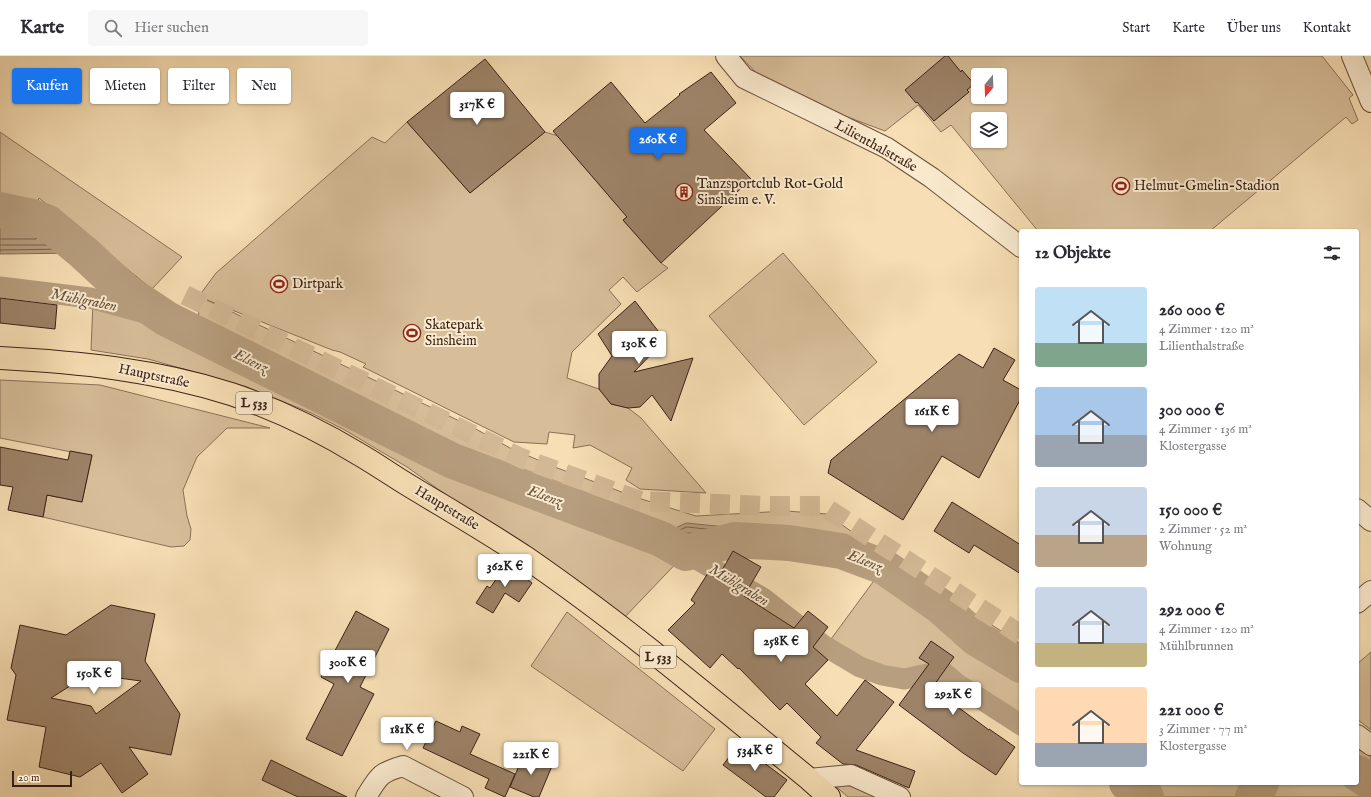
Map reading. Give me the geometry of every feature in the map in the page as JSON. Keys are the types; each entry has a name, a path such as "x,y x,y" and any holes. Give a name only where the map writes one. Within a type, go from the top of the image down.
{"main road":[{"name":"Hauptstraße","path":"0,358 59,361 112,367 176,380 231,394 279,413 362,455 412,488 480,528 619,625 809,779 829,797"}],"street":[{"name":"Lilienthalstraße","path":"726,56 744,78 881,145 898,155 932,178 1019,245"},
{"path":"1352,56 1371,102"},
{"path":"1359,511 1371,521"},
{"path":"1359,601 1371,591"},
{"path":"1359,736 1371,745"},
{"path":"366,797 378,778 388,771 403,766 463,797"},
{"path":"809,779 851,775 900,797"}],"shaded area":[{"name":"Helmut-Gmelin-Stadion","path":"740,56 1322,56 1353,95 1349,98 1358,120 1352,124 1346,117 1212,229 1036,229 951,125 941,132 918,105 885,131 826,109 763,80"},
{"path":"407,122 470,193 545,132 558,136 628,216 623,220 661,263 668,268 637,292 623,277 609,290 621,304 572,352 567,378 599,389 611,404 628,408 641,418 706,493 640,489 626,480 632,468 590,445 573,448 575,435 549,432 547,444 514,442 363,367 366,364 340,352 207,300 474,428 510,448 552,466 635,497 696,516 786,511 827,514 880,552 1019,643 1019,729 932,673 906,684 864,674 823,650 884,567 841,551 789,543 726,527 669,531 657,539 686,553 622,620 407,467 343,429 309,412 247,387 148,359 91,350 93,302 198,340 199,296 216,273 372,137 385,143"},
{"path":"0,132 182,257 152,289 39,198 33,217 0,210"},
{"path":"783,253 877,362 804,425 709,316"},
{"path":"0,380 100,385 270,428 227,428 197,457 183,490 187,516 191,529 190,540 184,546 171,547 43,517 47,495 82,502 92,456 0,438"},
{"path":"567,612 715,729 683,771 531,666"},
{"path":"1371,652 1371,730 1359,721 1359,662"},
{"path":"1359,749 1371,757 1371,797 1130,797 1119,785 1359,785"},
{"path":"850,778 887,797 848,797 832,783"}],"water":[{"path":"0,210 33,217 48,223 84,253 0,254"},
{"path":"686,523 726,527 789,543 734,540 686,553 661,539 669,531"}],"building":[{"path":"945,56 948,56 961,72 962,70 971,80 971,87 967,90 969,92 934,121 905,90"},
{"path":"485,59 545,132 470,193 407,122"},
{"path":"711,72 736,103 704,130 751,179 661,263 623,220 627,217 553,131 611,82 645,123 680,95 679,94"},
{"path":"0,298 57,305 55,329 0,323"},
{"path":"635,301 665,340 634,372 693,358 671,421 652,395 640,407 628,408 611,404 599,389 599,374 612,356 598,334"},
{"path":"994,348 1015,360 1003,380 1019,389 1019,402 979,478 942,456 903,520 828,473 831,460 959,354 983,368"},
{"path":"0,447 68,460 70,451 92,455 82,502 47,495 43,517 8,510 13,487 0,485"},
{"path":"952,502 1019,544 1019,573 974,545 969,553 934,531"},
{"path":"733,551 761,567 744,596 794,628 808,611 828,627 813,647 828,660 805,684 837,716 865,680 894,702 856,750 915,771 909,788 856,765 843,764 816,743 821,737 787,703 780,710 739,668 738,669 722,654 710,668 668,630 695,603 691,600 708,573 717,579"},
{"path":"509,561 520,568 517,572 532,583 519,602 505,593 493,613 476,603 487,586 490,588"},
{"path":"111,605 155,614 145,661 180,714 171,755 129,747 148,774 122,793 101,763 80,777 39,767 46,727 7,720 16,675 11,668 20,625 66,635","holes":["89,674 141,681 96,714 91,706 51,698"]},
{"path":"356,611 389,629 360,687 374,694 342,756 306,739 334,684 321,677"},
{"path":"931,641 954,657 932,688 989,730 1015,747 996,775 963,753 899,705 929,664 919,658"},
{"path":"436,721 460,732 462,726 480,734 470,754 515,774 505,797 485,788 489,779 423,748"},
{"path":"739,744 787,780 774,797 766,797 723,765"},
{"path":"524,754 552,766 539,797 534,797 510,787"},
{"path":"271,760 347,797 298,797 262,780"}],"waterway":[{"name":"Elsenz","path":"0,210 33,217 48,223 84,253 125,291 167,319 453,461 661,539 686,553 734,540 789,543 841,551 884,567 940,606 976,638 1019,664"},
{"name":"Mühlgraben","path":"0,287 90,298 167,319"},
{"name":"Mühlgraben","path":"686,553 763,598 823,645 860,667 882,675 904,679 942,671 956,683 1019,724"},
{"name":"Elsenz","path":"1359,774 1371,782"},
{"name":"Elsenz","path":"1130,785 1146,797"},
{"name":"Elsenz","path":"1253,797 1260,785"}],"tunnel":[{"path":"185,295 521,458 640,501 769,506 823,506 1019,634"}],"place":[{"name":"Helmut-Gmelin-Stadion","path":"1121,186"},
{"name":"Tanzsportclub Rot-Gold Sinsheim e. V.","path":"684,192"},
{"name":"Dirtpark","path":"279,284"},
{"name":"Skatepark Sinsheim","path":"412,333"}]}
